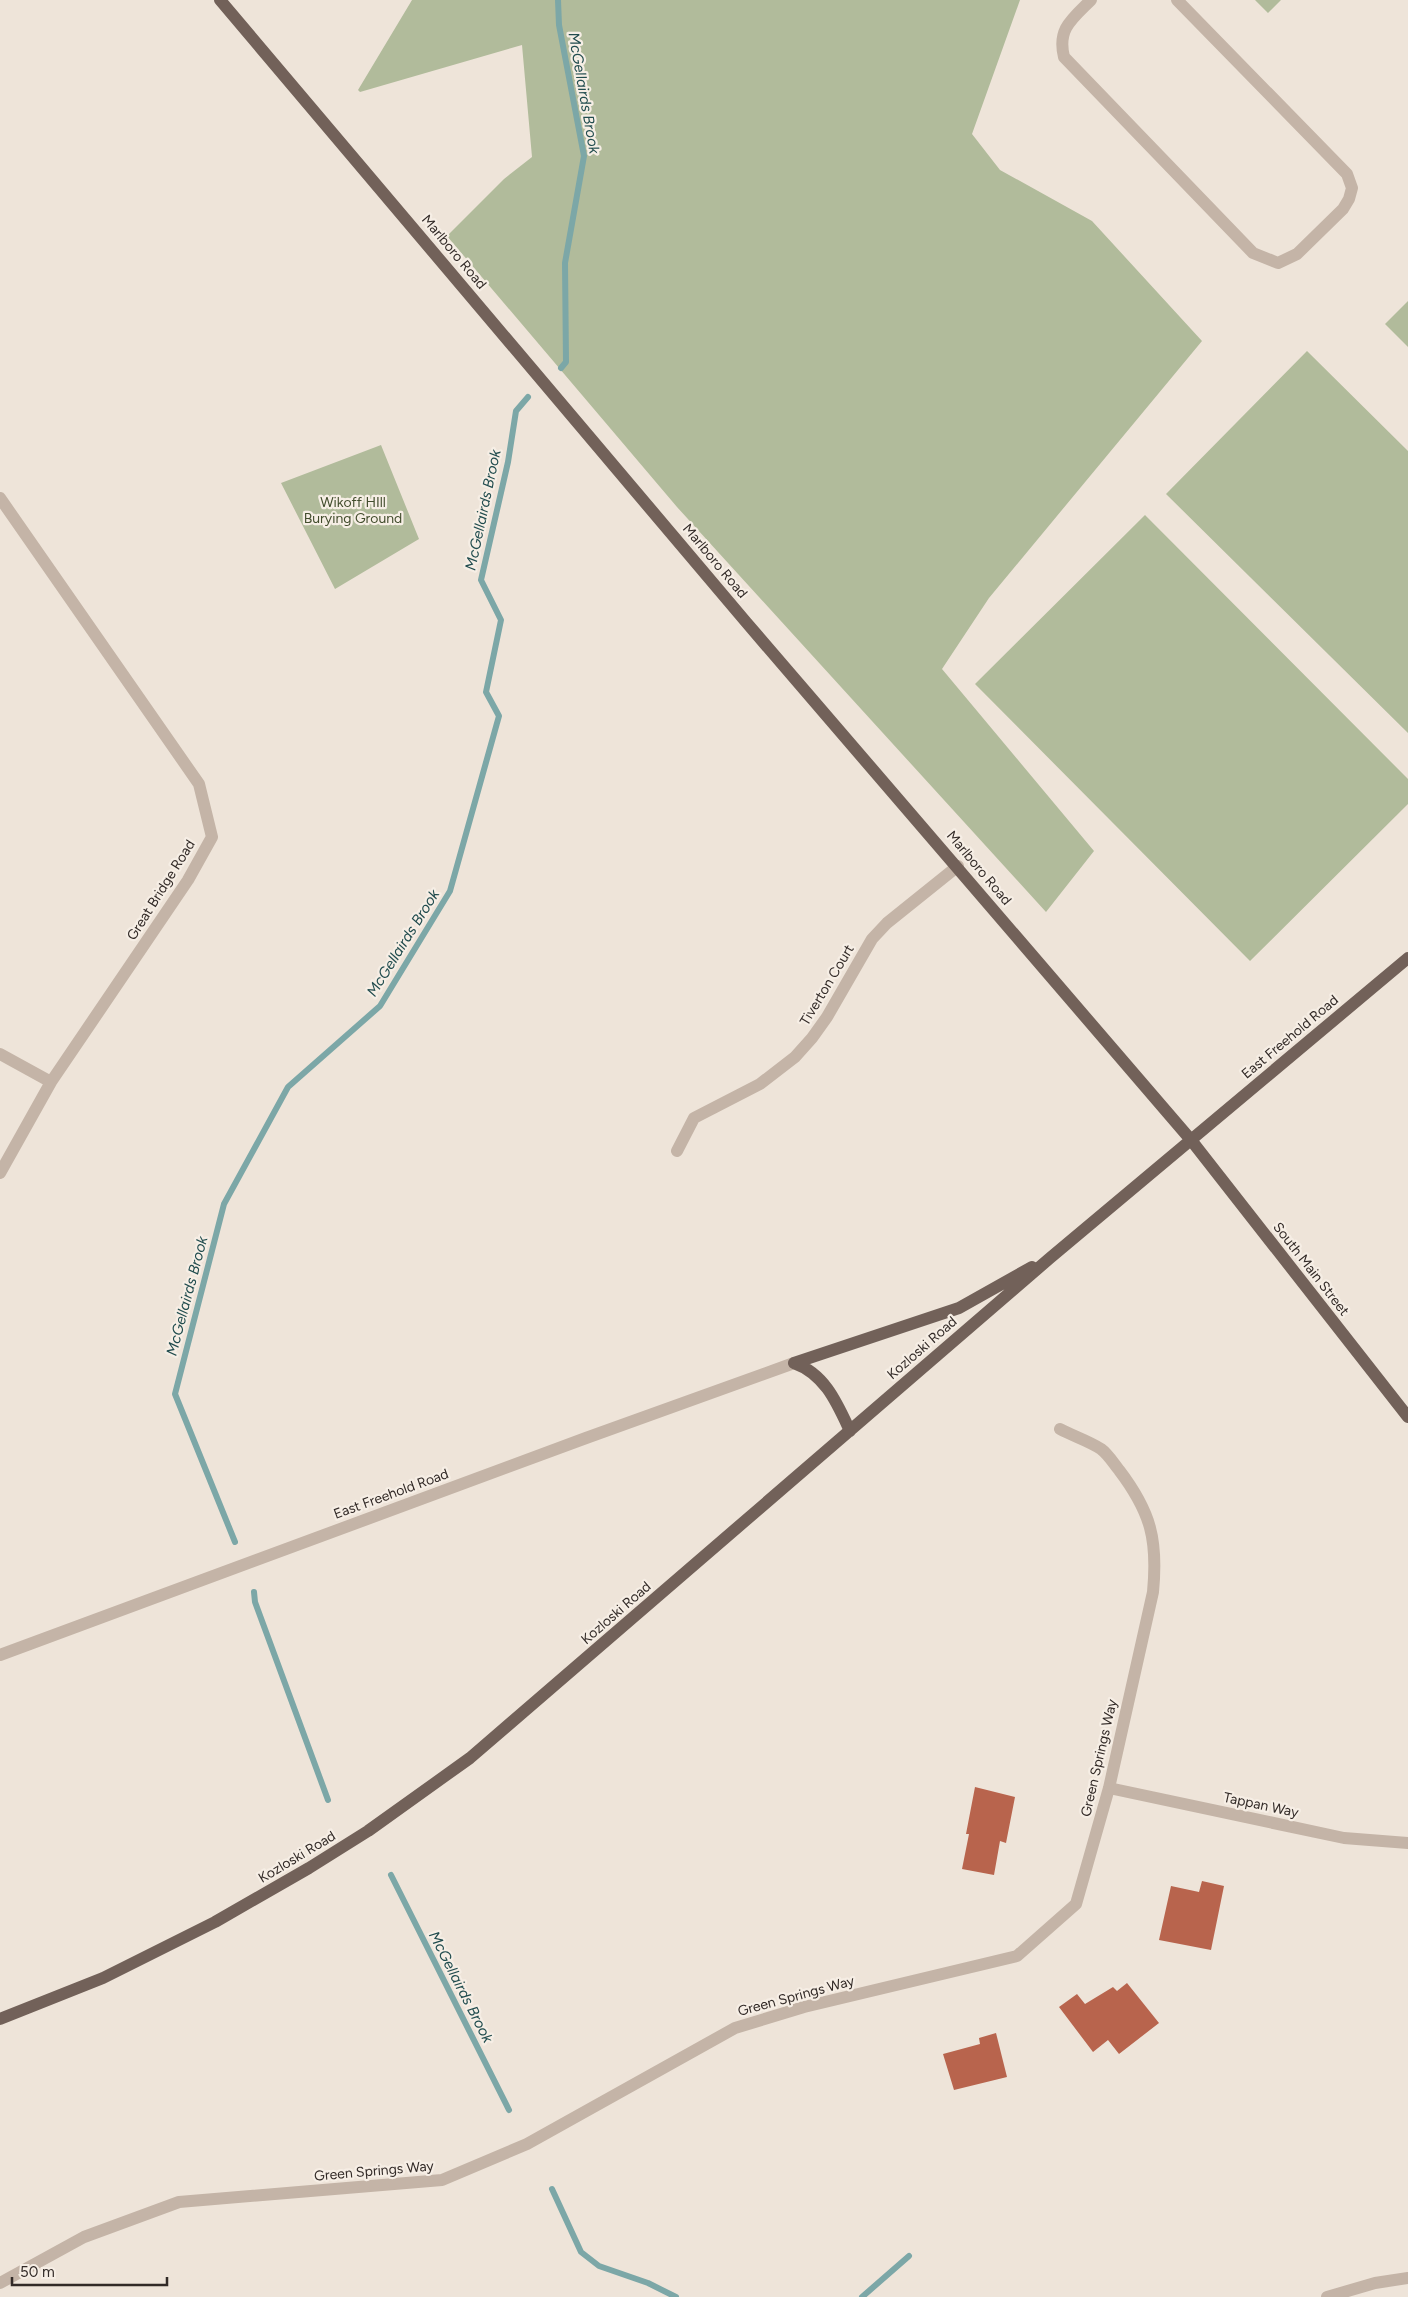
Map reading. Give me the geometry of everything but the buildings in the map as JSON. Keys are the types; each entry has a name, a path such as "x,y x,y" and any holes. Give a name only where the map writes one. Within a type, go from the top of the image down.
{"main road":[{"name":"Marlboro Road","path":"220,0 746,622 958,866 1191,1140"},
{"name":"East Freehold Road","path":"1191,1140 1408,958"},
{"name":"Kozloski Road","path":"0,2019 103,1978 215,1922 309,1868 376,1825 470,1758 1050,1258 1191,1140"},
{"name":"South Main Street","path":"1191,1140 1408,1417"},
{"path":"794,1363 959,1308 1050,1258"},
{"path":"794,1363 806,1368 826,1386 850,1431"}],"street":[{"path":"1091,0 1070,21 1063,32 1061,44 1064,57 1253,253 1278,263 1297,254 1343,209 1349,199 1352,188 1347,174 1177,0"},
{"name":"Great Bridge Road","path":"0,498 198,784 212,837 188,880 52,1082 0,1173"},
{"name":"Tiverton Court","path":"677,1151 694,1118 760,1084 795,1057 812,1038 827,1016 872,939 887,923 958,866"},
{"path":"0,1054 52,1082"},
{"name":"East Freehold Road","path":"0,1655 794,1363"},
{"name":"Green Springs Way","path":"0,2283 84,2237 179,2202 442,2180 527,2144 734,2028 804,2006 1017,1956 1076,1904 1110,1788 1153,1592 1154,1539 1144,1512 1130,1484 1103,1450 1060,1429"},
{"name":"Tappan Way","path":"1110,1788 1344,1838 1408,1843"},
{"path":"1327,2297 1374,2283 1408,2278"}],"green space":[{"path":"412,0 1020,0 972,134 1000,170 1092,221 1202,341 989,598 942,669 1094,851 1046,912 677,507 447,236 504,179 532,157 522,45 360,92 358,90"},
{"path":"1255,0 1281,0 1268,13"},
{"path":"1408,301 1408,347 1385,324"},
{"path":"1307,351 1408,451 1408,733 1166,494"},
{"name":"Wikoff HIll Burying Ground","path":"381,445 419,539 335,589 281,483"},
{"path":"1145,515 1408,779 1408,804 1250,961 975,684"}],"waterway":[{"name":"McGellairds Brook","path":"558,0 559,25 584,156 565,263 566,362 561,368"},
{"name":"McGellairds Brook","path":"235,1542 175,1394 224,1204 288,1087 380,1006 450,891 499,716 486,692 501,620 481,580 508,462 516,411 528,397"},
{"name":"McGellairds Brook","path":"254,1592 255,1602 328,1800"},
{"name":"McGellairds Brook","path":"391,1875 509,2110"},
{"path":"552,2189 581,2252 599,2266 648,2283 676,2297"},
{"path":"862,2297 909,2256"}]}
